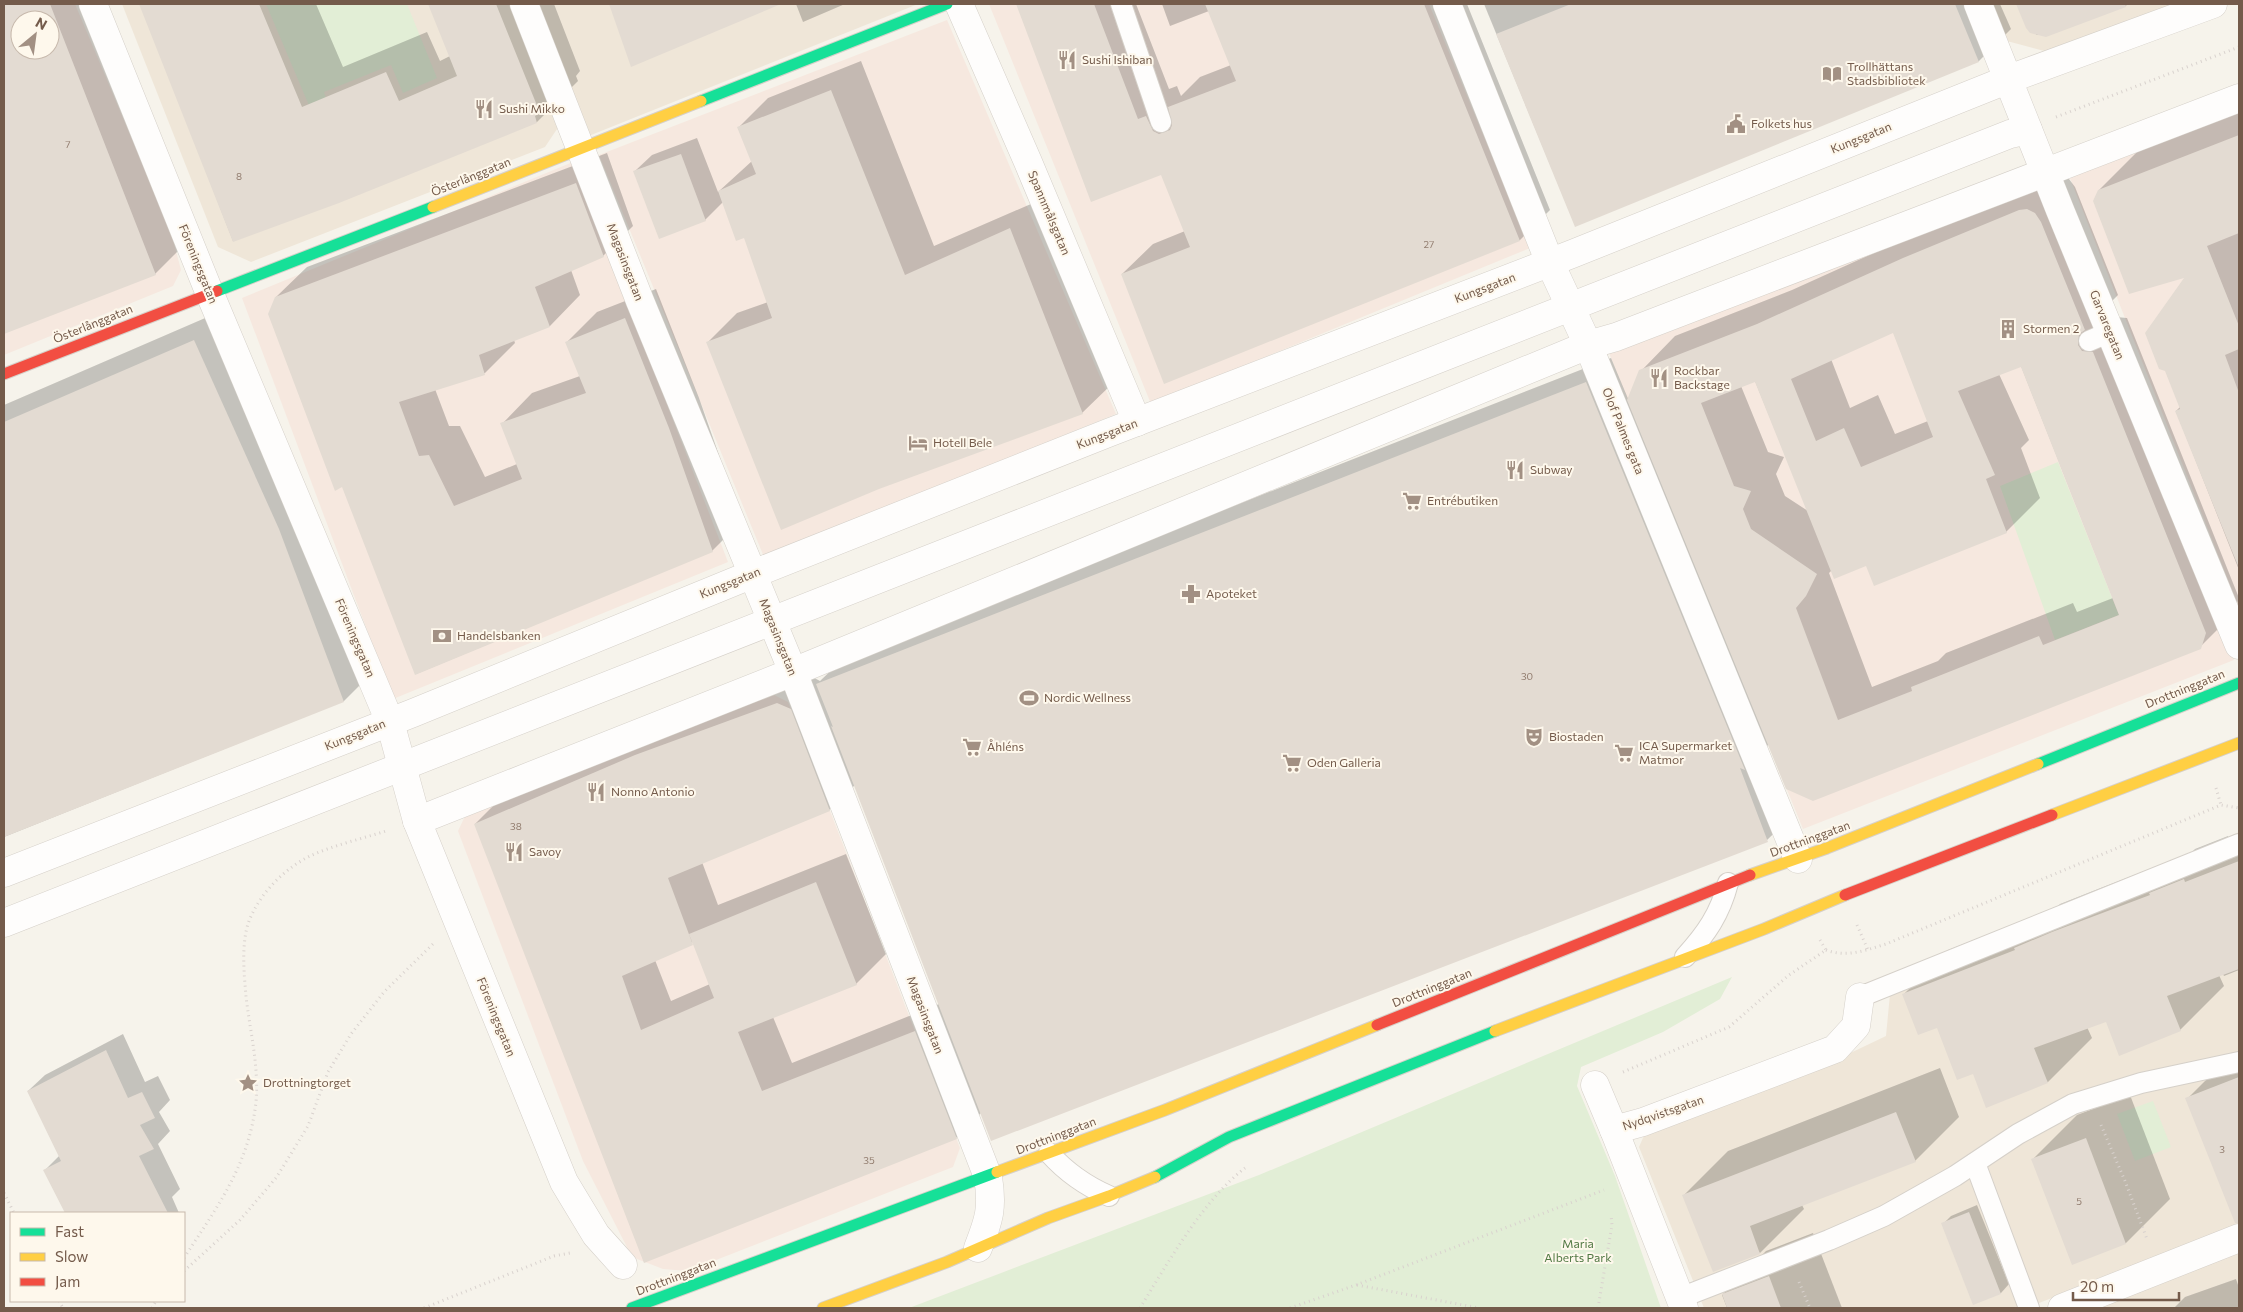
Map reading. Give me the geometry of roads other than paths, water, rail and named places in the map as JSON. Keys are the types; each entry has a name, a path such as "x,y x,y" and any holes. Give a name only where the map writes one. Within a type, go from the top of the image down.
{"street":[{"name":"Föreningsgatan","path":"92,4 210,294 390,722 417,820 564,1182 596,1235 623,1265"},
{"name":"Magasinsgatan","path":"524,4 640,301 797,684 988,1177 990,1213 978,1248"},
{"name":"Österlånggatan","path":"4,374 947,4"},
{"name":"Spannmålsgatan","path":"959,4 1028,162 1137,422"},
{"name":"Olof Palmes gata","path":"1447,4 1550,263 1588,345 1798,859"},
{"name":"Garvaregatan","path":"1978,4 2044,172 2099,337 2239,645"},
{"name":"Kungsgatan","path":"4,873 390,722 753,574 1137,422 1550,263 2008,79 2213,4"},
{"path":"417,820 797,684 1588,345 1616,337 2239,98"},
{"path":"4,923 1570,306 2010,134 2028,130"},
{"name":"Drottninggatan","path":"632,1308 1165,1110 1728,883 1798,859 2239,683"},
{"path":"824,1308 947,1262 1048,1218 1109,1196 1163,1173 1229,1137 1417,1061 1680,962 1803,912 2239,743"},
{"name":"Nydqvistsgatan","path":"1682,1303 1614,1130 1643,1122 1835,1048 1856,1026 1860,997"},
{"path":"1595,1086 1614,1130"},
{"path":"2062,1308 2239,1238"}],"lane":[{"path":"1121,4 1161,122"},
{"path":"1860,997 2239,844"},
{"path":"1680,962 1704,937 1716,920 1728,883"},
{"path":"1682,1303 1884,1216 1975,1163 2018,1134 2073,1104 2140,1083 2239,1062"},
{"path":"1049,1153 1076,1177 1092,1188 1109,1196"},
{"path":"1975,1163 2029,1308"}],"place":[{"name":"Sushi Ishiban","path":"1067,60"},
{"name":"Trollhättans Stadsbibliotek","path":"1832,74"},
{"name":"Sushi Mikko","path":"484,109"},
{"name":"Folkets hus","path":"1736,124"},
{"name":"Stormen 2","path":"2008,329"},
{"name":"Rockbar Backstage","path":"1659,378"},
{"name":"Hotell Bele","path":"918,443"},
{"name":"Subway","path":"1515,470"},
{"name":"Entrébutiken","path":"1412,501"},
{"name":"Apoteket","path":"1191,594"},
{"name":"Handelsbanken","path":"442,636"},
{"name":"Nordic Wellness","path":"1029,698"},
{"name":"Biostaden","path":"1534,737"},
{"name":"Åhléns","path":"972,747"},
{"name":"ICA Supermarket Matmor","path":"1624,753"},
{"name":"Oden Galleria","path":"1292,763"},
{"name":"Nonno Antonio","path":"596,792"},
{"name":"Savoy","path":"514,852"},
{"name":"Drottningtorget","path":"248,1083"}],"park label":[{"name":"Maria Alberts Park","path":"1578,1251"}]}
